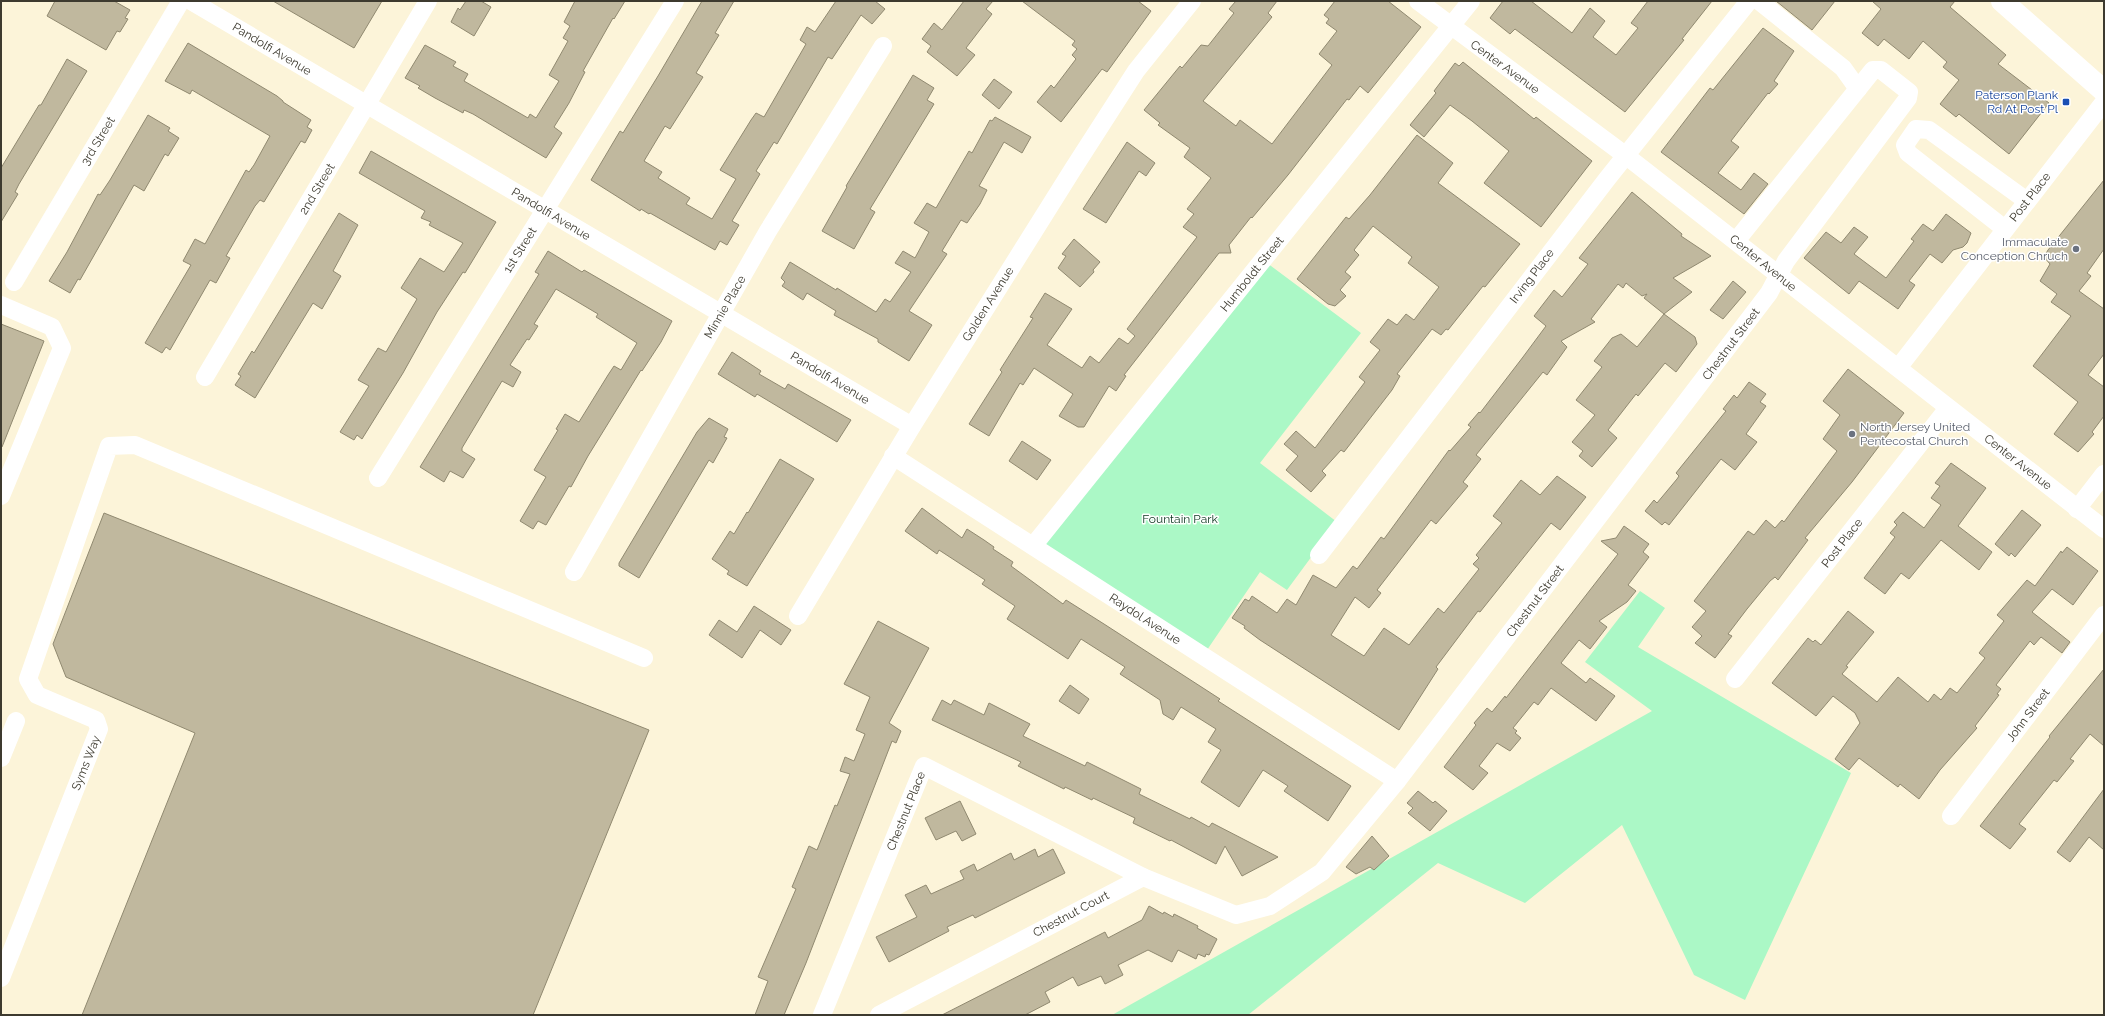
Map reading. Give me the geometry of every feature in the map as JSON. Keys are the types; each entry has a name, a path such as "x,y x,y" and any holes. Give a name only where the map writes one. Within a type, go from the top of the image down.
{"main road":[{"path":"2002,1 2104,91"}],"street":[{"name":"3rd Street","path":"14,282 181,1"},
{"name":"Pandolfi Avenue","path":"191,1 912,426"},
{"name":"2nd Street","path":"205,377 428,1"},
{"name":"1st Street","path":"378,478 675,1"},
{"name":"Golden Avenue","path":"798,616 893,456 1132,78 1192,1"},
{"name":"Center Avenue","path":"1418,1 1450,27 1625,155 2104,530"},
{"name":"Humboldt Street","path":"1033,546 1471,1"},
{"name":"Irving Place","path":"1320,555 1625,155 1749,1"},
{"path":"1736,241 1858,89 1843,68 1759,1"},
{"name":"Minnie Place","path":"574,572 768,231 883,46"},
{"name":"Chestnut Street","path":"1143,877 1236,915 1270,906 1322,872 1397,781 1769,293 1786,261 1903,104 1909,92 1881,70 1873,70 1858,89"},
{"name":"Post Place","path":"1898,368 2104,102"},
{"path":"2005,229 1908,153 1905,145 1911,134 1916,129 1929,130 2027,201"},
{"path":"1,304 52,327 62,348 1,496"},
{"name":"Post Place","path":"1735,679 1948,408"},
{"name":"Syms Way","path":"1,978 99,729 96,720 37,695 28,679 109,446 135,445 644,658"},
{"name":"Raydol Avenue","path":"893,456 1397,781"},
{"path":"2077,509 2104,474"},
{"name":"John Street","path":"1951,816 2104,615"},
{"path":"1,758 16,721"},
{"name":"Chestnut Place","path":"822,1015 924,766 1143,877"},
{"name":"Chestnut Court","path":"879,1015 1143,877"}],"green space":[{"name":"Fountain Park","path":"1263,260 1361,333 1260,463 1337,522 1287,590 1260,572 1207,650 1041,544"},
{"path":"1640,591 1665,608 1638,647 1851,773 1745,1000 1694,975 1622,825 1525,903 1438,863 1248,1015 1112,1015 1652,711 1585,662"}],"building":[{"path":"55,1 114,1 130,10 125,18 128,19 120,32 117,31 106,50 47,16"},
{"path":"273,1 382,1 354,48"},
{"path":"466,1 481,1 491,7 474,36 451,22 458,8 460,10"},
{"path":"575,1 625,1 614,19 613,18 583,71 585,72 569,103 554,127 562,133 546,158 473,114 464,110 463,113 435,98 418,88 420,86 405,78 425,45 456,62 453,66 468,74 464,81 528,118 530,114 536,118 559,81 549,75 568,41 563,38 570,26 564,22"},
{"path":"702,1 734,1 715,33 719,35 696,73 703,77 670,129 665,126 644,161 662,172 658,178 690,198 686,204 712,219 736,179 720,170 756,113 764,117 806,44 800,40 807,27 815,32 836,1 875,1 885,9 872,24 861,15 832,59 828,57 777,144 774,142 756,171 760,174 732,221 739,225 727,245 720,241 715,250 650,213 649,214 641,209 640,211 591,180 620,131 623,133"},
{"path":"964,1 993,1 986,9 992,14 966,48 975,55 957,76 927,52 931,46 922,39 934,23 942,30"},
{"path":"1022,1 1138,1 1151,11 1107,72 1102,69 1061,122 1037,102 1051,85 1054,88 1076,59 1072,55 1077,49 1072,45 1075,41"},
{"path":"1236,1 1277,1 1268,13 1272,17 1203,101 1236,126 1240,120 1272,144 1332,65 1319,54 1337,31 1326,23 1329,19 1324,15 1335,1 1388,1 1421,27 1368,93 1360,86 1349,100 1347,99 1288,175 1252,218 1251,217 1229,245 1231,253 1219,253 1124,375 1126,376 1116,391 1109,386 1084,427 1078,427 1059,416 1073,394 1034,368 1023,385 1020,383 989,436 969,424 1002,372 1000,370 1033,318 1030,317 1045,293 1072,309 1047,345 1082,368 1090,356 1099,363 1119,338 1128,344 1135,336 1127,329 1197,237 1183,227 1194,214 1187,209 1211,178 1184,157 1190,148 1158,125 1160,123 1144,110 1180,66 1182,68 1201,45 1208,46 1234,13 1229,9"},
{"path":"1503,1 1531,1 1572,33 1590,8 1605,21 1593,37 1616,55 1638,28 1631,23 1648,1 1712,1 1682,39 1684,40 1625,112 1515,29 1510,34 1490,18"},
{"path":"1776,1 1835,1 1812,30"},
{"path":"1872,1 1955,1 1950,7 2006,55 1998,64 2049,103 2009,154 1959,114 1956,117 1940,104 1959,80 1943,67 1947,62 1923,41 1909,59 1884,39 1878,46 1862,33 1881,9"},
{"path":"1763,28 1794,51 1774,81 1778,84 1769,94 1768,93 1731,141 1739,147 1718,173 1741,190 1754,173 1768,184 1744,214 1661,152 1710,88 1713,90"},
{"path":"188,43 277,96 283,102 311,120 307,127 312,130 305,143 301,141 264,202 260,200 255,206 226,256 230,258 216,283 210,280 170,350 166,347 162,353 145,343 191,265 183,261 195,239 205,244 246,170 249,172 254,165 270,136 192,90 190,94 165,81"},
{"path":"67,59 87,71 19,184 15,192 18,194 1,222 1,168 39,105 41,105"},
{"path":"1463,62 1534,119 1536,117 1592,161 1541,227 1484,183 1509,151 1472,121 1450,105 1424,137 1410,125 1436,93 1434,91 1455,63 1459,66"},
{"path":"913,75 934,88 927,100 934,104 870,209 875,212 854,249 822,231 847,187 846,186"},
{"path":"994,79 1012,92 999,109 982,95"},
{"path":"148,115 170,128 168,131 179,138 168,156 165,154 144,191 134,185 80,280 78,279 70,293 49,281 67,252 98,194 100,195 110,180"},
{"path":"995,117 1031,137 1022,153 1004,142 979,186 987,190 980,204 967,223 961,220 942,251 947,254 909,311 932,325 909,361 878,342 878,339 834,315 836,311 807,293 803,300 782,286 785,282 781,278 790,262 876,312 885,299 890,302 911,272 895,263 903,251 915,258 929,232 914,223 927,203 936,208 969,151 972,153 990,120 992,121"},
{"path":"1417,135 1453,163 1438,183 1520,244 1485,287 1483,286 1448,330 1446,329 1441,335 1432,329 1397,374 1400,376 1392,390 1344,452 1341,450 1322,471 1326,475 1311,492 1286,470 1298,456 1284,444 1296,431 1315,448 1365,382 1359,377 1380,350 1370,342 1388,319 1397,325 1406,314 1414,320 1439,287 1408,263 1412,257 1373,226 1354,250 1359,255 1345,272 1351,277 1340,290 1346,296 1335,306 1328,304 1297,279 1346,217 1349,219 1370,195"},
{"path":"1127,142 1155,163 1146,176 1139,171 1106,223 1083,209"},
{"path":"371,151 496,222 465,273 463,272 437,312 403,373 362,439 357,435 354,440 340,432 369,386 358,380 378,348 386,352 417,299 401,288 420,258 444,272 463,243 429,225 431,222 421,218 425,211 359,173"},
{"path":"2104,180 2104,249 2087,273 2091,276 2079,291 2104,309 2104,354 2088,375 2104,387 2104,416 2092,432 2094,434 2078,452 2054,434 2078,402 2033,366 2071,316 2051,302 2057,294 2040,281 2050,264 2044,257 2048,250"},
{"path":"1632,192 1682,234 1681,236 1711,256 1673,278 1692,292 1664,314 1644,298 1647,294 1642,296 1626,283 1623,288 1618,284 1591,319 1595,322 1561,341 1567,347 1547,375 1543,372 1476,455 1481,459 1463,482 1468,486 1436,524 1431,520 1377,590 1381,593 1369,608 1355,597 1331,635 1364,656 1384,628 1409,645 1438,608 1444,613 1479,569 1473,564 1479,558 1476,555 1502,523 1493,516 1521,480 1540,495 1557,476 1586,497 1560,530 1551,523 1480,612 1478,611 1436,667 1438,669 1399,730 1260,640 1244,628 1245,626 1232,618 1245,599 1249,601 1252,596 1277,613 1287,599 1296,605 1313,575 1336,588 1353,566 1357,569 1381,537 1384,539 1449,450 1450,451 1471,427 1468,425 1479,412 1480,413 1546,326 1534,316 1554,290 1562,297 1588,264 1579,258"},
{"path":"339,213 358,225 333,271 341,276 322,309 313,303 255,398 235,385 241,376 238,374 252,351 254,353"},
{"path":"1946,214 1971,233 1967,243 1963,247 1953,250 1942,263 1930,254 1909,281 1915,285 1898,309 1859,281 1849,294 1804,258 1826,232 1841,243 1854,227 1868,237 1854,254 1886,278 1914,241 1911,239 1923,224 1933,231"},
{"path":"1074,239 1100,262 1093,270 1094,272 1080,287 1058,268 1066,256 1062,254"},
{"path":"548,251 582,272 584,270 672,321 661,342 642,371 641,370 588,456 571,487 569,486 546,525 538,521 533,529 520,521 546,477 534,470 558,430 556,429 565,414 579,422 614,366 621,370 637,343 596,317 598,314 556,289 534,324 538,326 529,340 527,339 510,365 521,372 513,387 502,381 462,448 462,451 475,459 463,478 450,471 444,482 420,467 539,274 535,272"},
{"path":"1733,281 1746,292 1723,319 1710,310"},
{"path":"1664,314 1695,337 1697,344 1676,372 1665,363 1638,396 1636,394 1608,430 1617,438 1592,467 1579,456 1583,451 1572,442 1595,415 1576,400 1602,367 1594,361 1612,338 1621,334 1637,347"},
{"path":"1,324 44,341 2,447 1,447"},
{"path":"732,352 761,371 759,374 785,389 788,384 851,420 837,442 757,394 755,397 718,374"},
{"path":"1848,369 1904,413 1852,482 1805,538 1808,540 1778,580 1775,577 1770,581 1747,609 1728,634 1732,636 1715,658 1695,643 1702,636 1692,627 1706,611 1694,601 1748,531 1754,535 1766,520 1775,528 1782,520 1784,522 1837,451 1823,439 1840,415 1823,401"},
{"path":"1749,382 1766,394 1760,402 1766,406 1746,434 1757,442 1735,470 1721,459 1669,525 1665,522 1662,525 1645,511 1654,500 1657,503 1677,479 1679,476 1676,473 1726,411 1723,409 1734,395 1737,398"},
{"path":"709,418 728,429 724,437 727,438 713,463 709,460 639,578 619,566 619,563 697,432"},
{"path":"1022,441 1051,460 1037,480 1009,461"},
{"path":"780,459 814,479 747,586 727,574 729,571 712,559 730,531 734,534"},
{"path":"1951,463 1986,488 1958,526 1992,552 1979,570 1941,540 1909,579 1901,573 1885,594 1864,578 1895,537 1890,533 1897,525 1894,522 1903,512 1924,528 1941,505 1931,498 1940,486 1935,483"},
{"path":"922,508 962,538 967,529 984,540 994,547 993,549 1013,562 1011,566 1063,604 1066,600 1104,624 1220,699 1218,701 1351,786 1328,821 1284,791 1288,786 1263,770 1239,807 1201,782 1221,750 1208,742 1216,729 1181,707 1173,720 1163,714 1160,700 1120,674 1125,667 1081,639 1068,659 1007,619 1015,606 982,584 985,580 939,550 937,554 905,531"},
{"path":"2022,510 2041,525 2015,557 2011,553 2009,556 1995,544"},
{"path":"104,513 649,730 533,1015 82,1015 195,733 66,677 53,644"},
{"path":"1624,526 1649,544 1643,552 1649,557 1628,585 1636,591 1627,602 1599,621 1607,627 1590,649 1579,640 1561,663 1586,683 1590,678 1615,696 1596,721 1551,688 1538,705 1534,702 1513,728 1517,731 1515,733 1521,738 1510,751 1497,743 1479,766 1488,773 1473,790 1444,767 1476,725 1474,723 1487,708 1492,712 1505,696 1506,698 1618,554 1601,541 1616,538"},
{"path":"2067,547 2098,571 2073,605 2052,589 2032,612 2070,642 2062,653 2041,637 2034,645 2030,641 1996,685 2001,689 1997,694 1999,695 1975,726 1977,728 1940,770 1919,799 1900,784 1898,787 1859,758 1849,770 1835,759 1860,723 1855,713 1833,696 1816,716 1772,683 1808,638 1813,642 1815,640 1821,645 1848,611 1874,632 1846,666 1848,667 1842,674 1877,702 1898,677 1928,702 1934,694 1941,700 1950,688 1957,693 1985,658 1979,653 2004,621 1997,615 2027,580 2035,586 2061,551 2062,553"},
{"path":"754,606 791,630 781,645 760,630 742,658 709,635 719,620 737,632"},
{"path":"878,621 929,648 889,723 901,731 896,743 892,741 806,963 784,1015 755,1015 768,981 758,977 796,889 792,887 809,846 817,850 835,805 837,806 850,774 840,771 845,757 854,761 865,734 856,730 870,697 844,684"},
{"path":"2104,669 2104,746 2090,734 2070,759 2074,761 2057,782 2054,780 2019,824 2026,829 2010,849 1980,826 2050,737 2049,736"},
{"path":"1070,685 1089,699 1079,714 1059,701"},
{"path":"942,700 951,705 954,700 984,715 989,703 1030,724 1023,736 1085,766 1087,762 1141,789 1139,794 1190,819 1191,817 1209,827 1212,823 1278,857 1242,876 1225,846 1216,864 1171,840 1170,841 1133,823 1135,818 1093,798 1092,800 1065,787 1064,789 1018,766 1021,762 932,720"},
{"path":"2104,789 2104,850 2089,837 2070,862 2057,852"},
{"path":"1418,791 1433,803 1435,801 1447,811 1430,831 1408,813 1413,808 1407,803"},
{"path":"960,801 976,834 962,841 956,831 936,840 925,818"},
{"path":"1372,836 1389,856 1374,870 1370,867 1356,874 1346,867"},
{"path":"1035,849 1038,857 1053,849 1065,873 975,918 973,915 947,927 949,931 889,962 876,937 917,917 905,895 926,885 931,894 964,879 960,871 974,864 977,871 1011,853 1014,860"},
{"path":"1149,906 1163,914 1164,912 1173,917 1174,914 1198,926 1197,928 1217,939 1209,955 1206,954 1205,957 1198,954 1196,959 1178,950 1172,962 1148,950 1118,965 1123,975 1105,984 1101,976 1078,986 1073,977 1045,992 1050,1002 1025,1015 942,1015 1105,932 1108,938 1142,920"}],"place":[{"name":"Paterson Plank Rd At Post Pl","path":"2066,102"},
{"name":"Immaculate Conception Chruch","path":"2076,249"},
{"name":"North Jersey United Pentecostal Church","path":"1852,434"}]}
